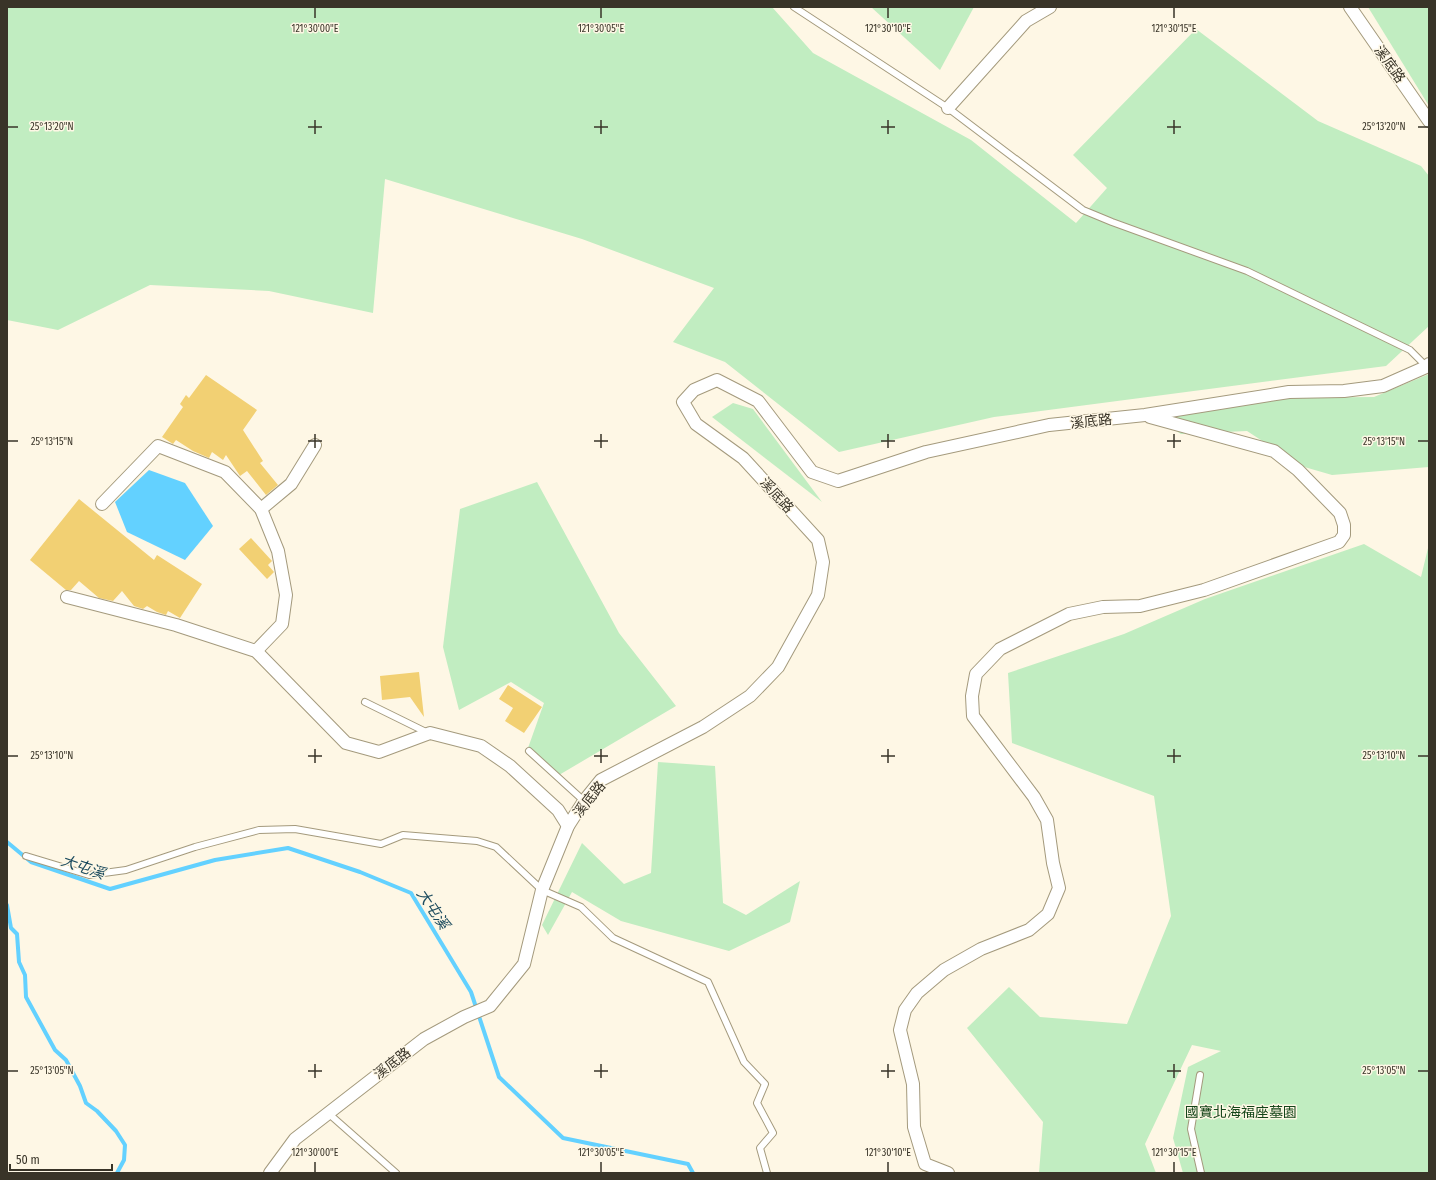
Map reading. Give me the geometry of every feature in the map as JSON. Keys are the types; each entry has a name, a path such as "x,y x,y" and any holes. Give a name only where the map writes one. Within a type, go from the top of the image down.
{"street":[{"path":"948,108 1026,21 1050,7"},
{"name":"溪底路","path":"1350,7 1429,121"},
{"name":"溪底路","path":"270,1173 295,1139 424,1039 464,1017 490,1006 524,964 542,890 568,826 584,801 602,780 703,727 750,696 778,667 818,595 822,562 818,540 743,458 696,424 683,402 694,390 717,380 758,400 812,472 838,481 926,452 1041,427 1145,416 1289,392 1344,391 1383,386 1428,366"},
{"path":"948,1173 925,1164 914,1127 913,1084 900,1030 905,1010 917,993 944,970 981,949 1029,930 1048,914 1059,888 1053,863 1048,820 1034,797 972,716 972,696 976,674 1000,649 1069,614 1103,607 1140,606 1204,590 1339,542 1344,535 1344,525 1340,513 1298,470 1274,451 1145,416"},
{"path":"261,508 291,484 315,445"},
{"path":"102,504 158,446 225,472 261,508 278,551 286,595 282,624 256,650"},
{"path":"67,597 176,625 256,650 346,743 379,752 430,733 481,746 510,766 558,810 568,826"}],"lane":[{"path":"794,7 948,108 1083,210 1247,271 1410,350 1428,366"},
{"path":"365,702 430,733"},
{"path":"528,751 584,801"},
{"path":"26,856 89,874 126,870 195,847 259,830 295,829 381,844 403,835 477,841 496,847 542,890 581,907 613,938 708,982 744,1062 765,1084 757,1103 774,1133 760,1148 767,1173"},
{"path":"1200,1075 1191,1129 1201,1173"},
{"path":"328,1112 396,1173"}],"green space":[{"path":"7,7 772,7 813,53 971,140 1076,223 1107,188 1073,155 1196,29 1318,121 1421,166 1429,176 1429,326 1386,366 994,417 839,452 725,362 673,342 714,288 582,239 385,179 373,313 269,291 150,285 58,330 7,320"},
{"path":"871,7 974,7 940,70"},
{"path":"1368,7 1429,7 1429,106"},
{"path":"1429,374 1429,467 1332,475 1301,466 1247,431 1181,434 1154,417 1268,398 1374,397"},
{"path":"733,403 753,409 822,502 712,417"},
{"path":"537,482 619,633 676,706 559,775 528,748 544,703 511,682 459,710 443,647 460,509"},
{"name":"國寶北海福座墓園","path":"1364,544 1421,577 1429,544 1429,1173 1183,1173 1173,1138 1188,1067 1221,1051 1192,1045 1145,1144 1156,1173 1039,1173 1043,1122 967,1028 1009,987 1040,1017 1127,1024 1171,916 1154,796 1012,743 1008,673 1124,634 1205,599"},
{"path":"658,762 715,766 723,903 746,915 800,881 790,922 729,951 621,921 572,892 548,935 542,925 582,843 624,884 651,873"}],"water":[{"path":"149,470 185,483 213,526 185,560 127,532 115,502"}],"building":[{"path":"206,375 257,410 243,430 263,461 260,463 278,485 266,495 247,471 240,476 226,455 223,460 212,452 209,458 193,451 176,440 173,444 162,437 183,407 180,404 186,395 189,398"},
{"path":"79,499 154,560 157,555 202,584 180,618 168,611 166,615 147,606 143,609 134,606 122,591 113,601 99,598 79,581 71,590 66,590 30,560"},
{"path":"251,538 272,561 268,565 274,572 267,579 239,549"},
{"path":"419,672 424,717 410,697 382,700 380,676"},
{"path":"508,685 542,707 524,733 505,721 513,708 499,699"}],"waterway":[{"name":"大屯溪","path":"7,842 31,862 110,889 215,860 288,848 360,872 411,893 471,992 499,1077 563,1138 688,1164 693,1173"},
{"path":"7,905 11,928 17,934 19,962 25,975 26,997 55,1050 66,1060 80,1086 86,1103 97,1111 116,1131 125,1145 124,1160 117,1173"}]}
